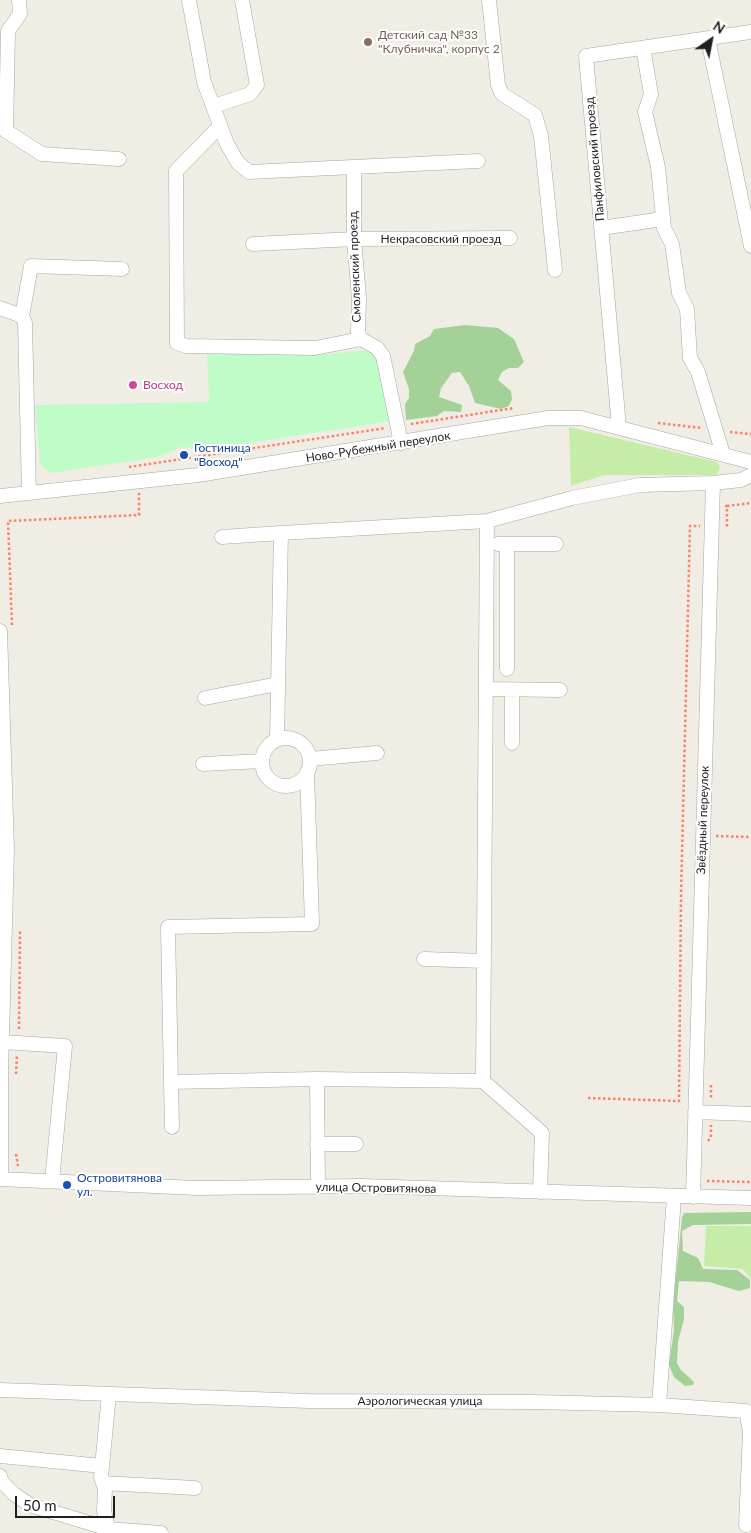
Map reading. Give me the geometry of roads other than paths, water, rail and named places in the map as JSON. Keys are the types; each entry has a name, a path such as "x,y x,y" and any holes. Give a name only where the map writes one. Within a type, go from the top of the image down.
{"street":[{"path":"189,0 204,82 227,144 238,163 249,172 286,172 328,167 478,161"},
{"path":"214,106 250,94 257,85 242,0"},
{"path":"489,0 498,85 502,94 536,115 541,136 555,270"},
{"path":"20,7 8,31 3,134 42,154 119,159"},
{"name":"Панфиловский проезд","path":"619,427 586,56 751,32"},
{"path":"708,39 751,246"},
{"path":"643,48 651,94 644,112 658,167 664,228 672,244 680,293 687,309 690,358 698,372 723,454"},
{"path":"220,126 176,171 177,343 186,346 315,348 361,339"},
{"name":"Смоленский проезд","path":"354,167 354,239 359,297 357,325 361,339 377,348 383,356 401,443"},
{"path":"601,228 663,219"},
{"name":"Некрасовский проезд","path":"252,244 354,239 510,238"},
{"path":"30,493 25,323 22,316 31,266 122,269"},
{"path":"0,308 22,316"},
{"name":"Ново-Рубежный переулок","path":"0,496 198,475 548,418 581,418 751,462"},
{"path":"222,537 487,521 572,498 640,485 713,483 741,480 751,475"},
{"name":"Звёздный переулок","path":"692,1197 713,483"},
{"path":"483,1081 487,521"},
{"path":"277,740 281,533"},
{"path":"487,544 556,544"},
{"path":"507,544 507,669"},
{"path":"1,1179 3,808 0,659 6,629"},
{"path":"205,698 278,684"},
{"path":"486,689 560,690"},
{"path":"512,690 512,743"},
{"path":"172,1127 168,927 312,924 308,766 304,746 284,738 277,740 266,748 262,761 265,775 270,781 284,786 298,783 308,766 377,753"},
{"path":"203,764 262,761"},
{"path":"424,959 484,961"},
{"path":"2,1042 65,1046 52,1181"},
{"path":"171,1082 317,1078 483,1081 542,1133 540,1192"},
{"path":"317,1078 318,1187"},
{"path":"695,1112 751,1114"},
{"path":"317,1144 356,1144"},
{"name":"улица Островитянова","path":"1,1179 197,1188 318,1187 751,1198"},
{"path":"659,1405 674,1196"},
{"name":"Аэрологическая улица","path":"0,1390 309,1401 532,1402 659,1405 748,1411 750,1432 749,1502 746,1524"},
{"path":"109,1394 102,1466 104,1512 109,1531"},
{"path":"0,1456 102,1466"},
{"path":"1,1481 14,1494 30,1505 109,1531 161,1533"},
{"path":"103,1483 195,1488"}],"place":[{"name":"Детский сад №33 \"Клубничка\", корпус 2","path":"368,42"},
{"name":"Восход","path":"133,385"},
{"name":"Гостиница \"Восход\"","path":"184,455"},
{"name":"Островитянова ул.","path":"67,1185"}]}
